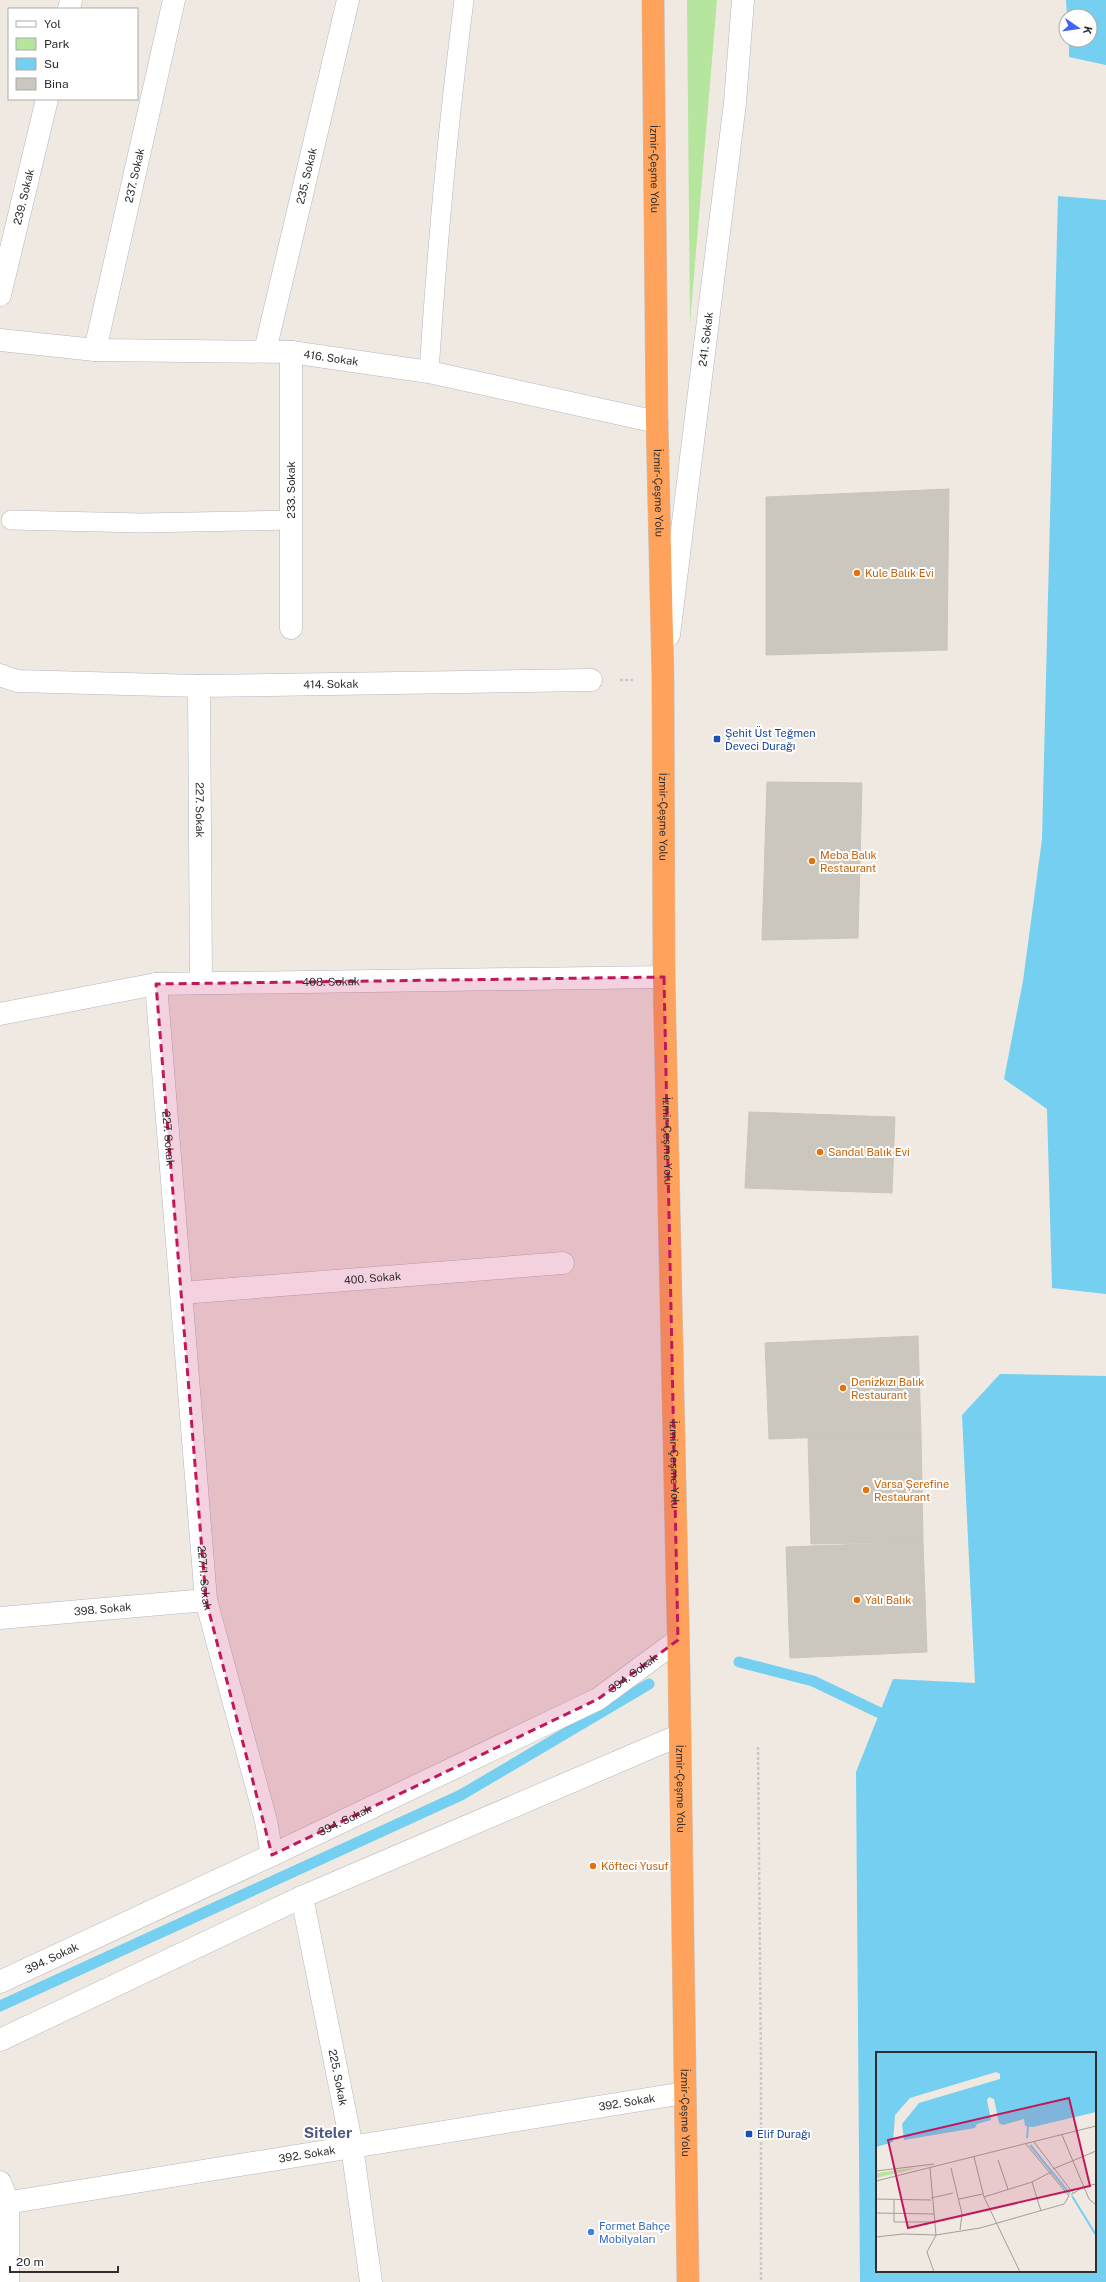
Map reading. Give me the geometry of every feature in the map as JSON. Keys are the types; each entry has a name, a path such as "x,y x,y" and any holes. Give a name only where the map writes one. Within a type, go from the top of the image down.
{"highway":[{"name":"İzmir-Çeşme Yolu","path":"653,0 657,422 663,679 664,976 680,1734 684,2093 688,2282"}],"street":[{"name":"237. Sokak","path":"95,350 174,0"},
{"name":"235. Sokak","path":"266,352 348,0"},
{"name":"241. Sokak","path":"663,679 735,103 743,0"},
{"name":"239. Sokak","path":"0,295 47,100"},
{"name":"416. Sokak","path":"0,340 95,350 291,352 428,372 657,422"},
{"name":"233. Sokak","path":"291,352 291,628"},
{"name":"414. Sokak","path":"0,675 17,681 199,686 592,680"},
{"name":"227. Sokak","path":"199,686 201,983"},
{"name":"408. Sokak","path":"0,1014 156,984 664,976"},
{"name":"227. Sokak","path":"156,984 181,1293"},
{"name":"400. Sokak","path":"181,1293 563,1262"},
{"name":"227/1. Sokak","path":"181,1293 206,1600 266,1821 272,1855"},
{"name":"398. Sokak","path":"0,1618 206,1600"},
{"name":"394. Sokak","path":"0,1982 272,1855 598,1699 678,1640"},
{"path":"0,2040 302,1897 680,1734"},
{"name":"225. Sokak","path":"302,1897 352,2147 371,2282"},
{"name":"392. Sokak","path":"4,2203 684,2093"},
{"path":"0,2182 4,2203 8,2282"}],"lane":[{"path":"428,372 436,261 453,86 464,0"},
{"path":"11,520 142,523 291,520"}],"path":[{"path":"592,680 663,679"},
{"path":"758,1747 761,2063 761,2282"}],"highlighted area":[{"path":"664,977 678,1640 598,1699 272,1855 206,1600 156,984"}],"green space":[{"path":"687,0 717,0 690,323"}],"water":[{"path":"1066,0 1106,0 1106,65 1069,57 1069,48 1098,48 1098,8 1066,8"},
{"path":"1058,196 1106,200 1106,1294 1052,1288 1047,1109 1004,1079 1023,981 1042,839"},
{"path":"1000,1374 1106,1376 1106,2282 860,2282 856,1772 893,1679 975,1683 962,1415"}],"building":[{"name":"Kule Balık Evi","path":"949,489 947,650 766,655 766,497"},
{"name":"Meba Balık Restaurant","path":"767,782 862,783 858,938 762,940"},
{"name":"Sandal Balık Evi","path":"749,1112 895,1117 892,1193 745,1188"},
{"name":"Denizkızı Balık Restaurant","path":"918,1336 921,1434 769,1439 765,1343"},
{"name":"Varsa Şerefine Restaurant","path":"921,1434 923,1542 811,1544 808,1438"},
{"name":"Yalı Balık","path":"923,1542 927,1652 790,1658 786,1547"}],"waterway":[{"path":"739,1662 813,1681 880,1713"},
{"path":"0,2006 461,1795 649,1684"}],"place":[{"name":"Kule Balık Evi","path":"857,573"},
{"name":"Şehit Üst Teğmen Deveci Durağı","path":"717,739"},
{"name":"Meba Balık Restaurant","path":"812,861"},
{"name":"Sandal Balık Evi","path":"820,1152"},
{"name":"Denizkızı Balık Restaurant","path":"843,1388"},
{"name":"Varsa Şerefine Restaurant","path":"866,1490"},
{"name":"Yalı Balık","path":"857,1600"},
{"name":"Köfteci Yusuf","path":"593,1866"},
{"name":"Elif Durağı","path":"749,2134"},
{"name":"Formet Bahçe Mobilyaları","path":"591,2232"}],"district":[{"name":"Siteler","path":"328,2132"}]}
